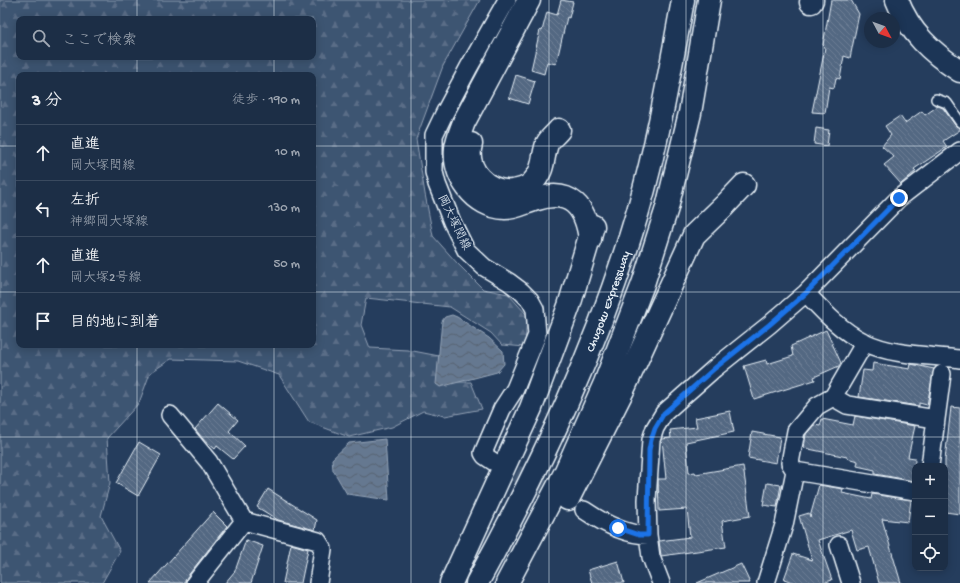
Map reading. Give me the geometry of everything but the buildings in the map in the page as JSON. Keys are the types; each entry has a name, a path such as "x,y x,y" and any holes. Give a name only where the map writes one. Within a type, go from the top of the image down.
{"highway":[{"path":"451,583 531,408 569,306 592,232 577,204 567,198 558,196 544,196 518,207 497,207 487,204 475,196 467,188 460,177 456,163 456,148 464,122 529,0"},
{"path":"544,0 479,121 470,147 470,158 474,170 483,182 493,189 504,192 525,187 532,183 539,173 544,163 548,142 559,130"},
{"name":"Chugoku Expressway","path":"477,583 514,516 554,435 614,286 638,210 663,114 683,0"},
{"path":"507,583 568,466 606,383 643,284 667,208 690,113 709,0"},
{"path":"897,0 909,24 921,41 940,58 960,70"},
{"path":"907,0 928,34 946,50 960,59"},
{"path":"518,583 543,547 592,453 648,337 694,235 744,185"}],"street":[{"name":"岡大塚閏線","path":"494,462 485,456 484,453 502,409 515,389 537,335 535,308 530,300 521,291 509,282 484,268 466,250 452,222 437,184 433,158 434,136 444,114 507,0"},
{"path":"661,583 651,557 648,535 649,450 655,428 664,413 715,368 806,293 899,198 960,151"},
{"path":"806,293 824,312 844,329 865,342 901,353 960,359"},
{"path":"766,583 784,525 795,471 790,463 796,431 817,406 833,397 865,342"},
{"path":"930,463 942,374"},
{"path":"833,397 847,405 936,419"},
{"path":"170,415 208,462 244,521 318,541 323,549 318,583"},
{"path":"795,471 912,490"},
{"path":"584,510 605,523 639,535 648,535"},
{"path":"195,583 244,521"},
{"path":"839,545 851,583"}],"lane":[{"path":"936,99 947,103 960,122"}],"green space":[{"path":"0,0 480,0 443,66 416,139 433,236 483,289 508,294 527,315 525,347 502,345 491,333 450,307 366,298 361,325 370,348 408,350 439,356 452,382 471,382 482,409 445,416 423,411 392,427 349,437 309,422 279,375 238,361 171,359 150,373 139,403 107,438 110,483 101,516 120,551 102,583 0,583"}],"water":[{"path":"452,315 489,338 503,351 504,364 497,372 440,387 436,384 442,321 445,317"},
{"path":"385,439 389,500 347,494 333,470 332,459 349,443"}],"tunnel":[{"path":"494,462 565,499"}],"route":[{"path":"618,528 639,535 648,535 649,450 655,428 664,413 715,368 806,293 899,198"}]}
